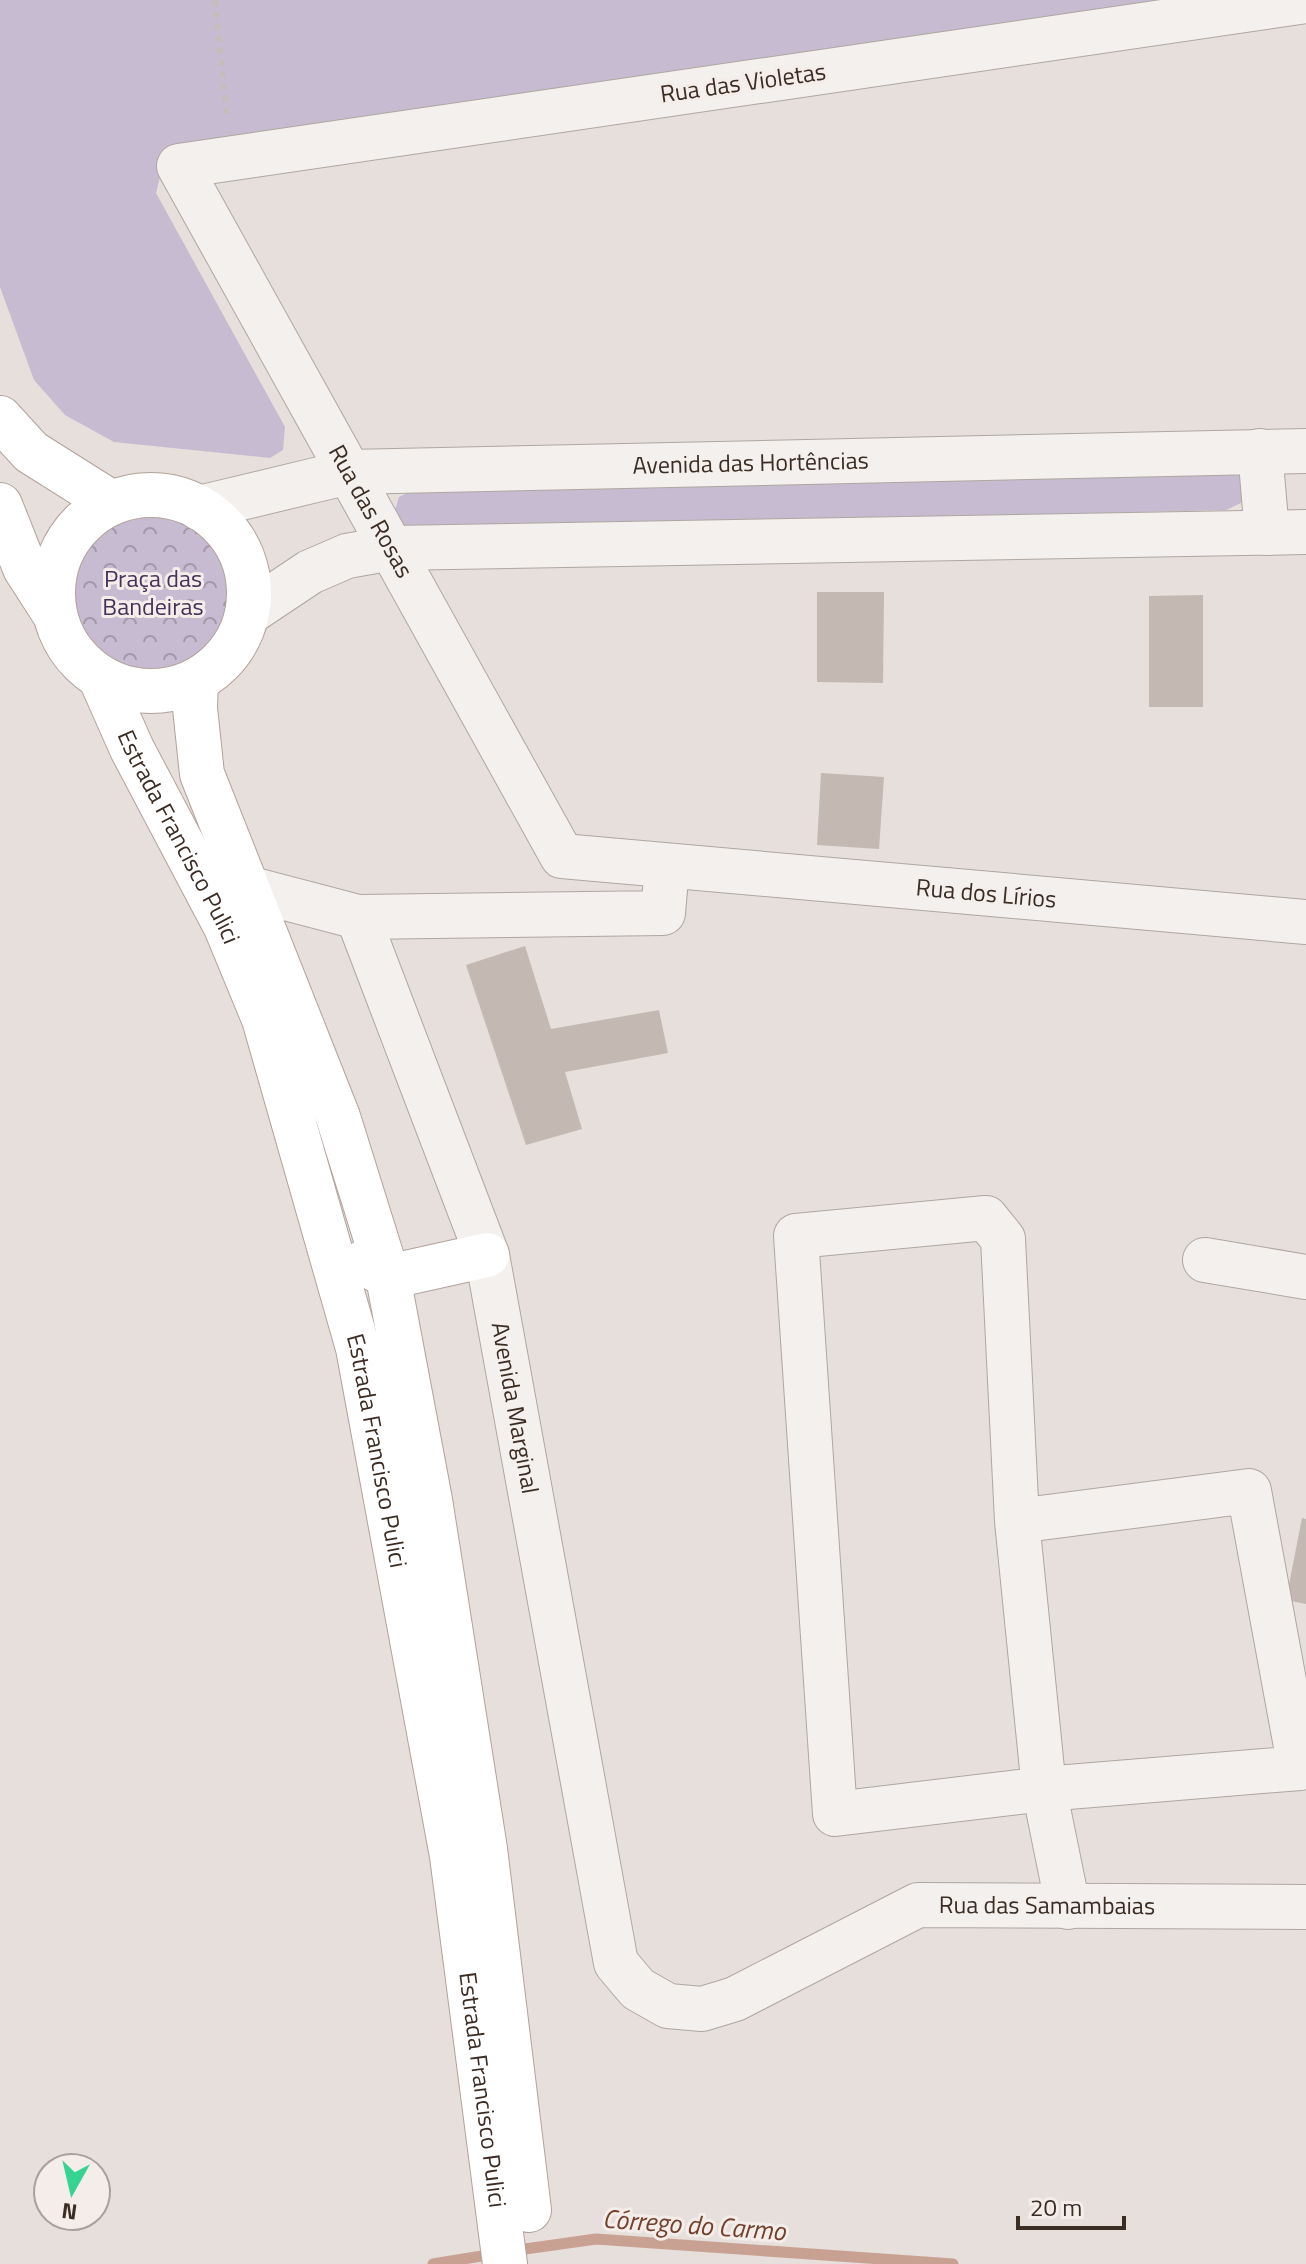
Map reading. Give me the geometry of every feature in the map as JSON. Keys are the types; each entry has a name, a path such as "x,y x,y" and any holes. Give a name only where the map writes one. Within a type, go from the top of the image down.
{"main road":[{"path":"0,418 31,452 112,503"},
{"path":"0,505 25,568 54,613 73,654 101,679 152,691 196,680 230,651 247,614 249,593 241,553 230,535 199,508 157,495 112,503 92,514 64,547 55,569 54,613"},
{"name":"Estrada Francisco Pulici","path":"101,679 132,749 232,940 264,1019 358,1348 452,1856 513,2209 534,2264"},
{"name":"Estrada Francisco Pulici","path":"196,680 195,708 202,774 338,1117 388,1277 430,1500 485,1849 513,2209 505,2264"},
{"path":"305,1155 364,1262 388,1277 487,1255"}],"street":[{"name":"Rua das Violetas","path":"179,166 1306,1"},
{"name":"Rua das Rosas","path":"179,166 562,856"},
{"path":"247,614 310,572 347,556 392,548 1286,533 1260,451"},
{"name":"Avenida das Hortências","path":"199,508 349,472 1306,451"},
{"name":"Rua dos Lírios","path":"562,856 1306,922"},
{"path":"247,888 358,917 663,913 667,866"},
{"name":"Avenida Marginal","path":"358,917 487,1255 616,1963 638,1989 668,2006"},
{"path":"1017,1521 1249,1491 1300,1768 1044,1789 835,1814 796,1236 986,1218 1003,1239 1017,1521 1044,1789 1068,1907"},
{"path":"1205,1260 1306,1277"},
{"name":"Rua das Samambaias","path":"668,2006 702,2009 735,1999 918,1905 1306,1907"}],"path":[{"path":"215,0 231,159"}],"green space":[{"path":"0,0 1219,0 164,161 156,193 285,427 283,450 270,458 114,442 65,415 34,380 0,287"},
{"path":"1236,471 1243,483 1243,498 1241,503 1226,510 414,529 402,525 395,510 399,497 411,491"},
{"name":"Praça das Bandeiras","path":"153,514 183,520 209,537 226,563 232,593 226,623 209,649 183,666 153,672 123,666 97,649 80,623 74,593 80,563 97,537 123,520"}],"building":[{"path":"817,592 884,592 883,683 817,682"},
{"path":"1203,595 1203,707 1149,707 1149,596"},
{"path":"821,773 884,777 879,849 817,845"},
{"path":"525,946 551,1029 659,1010 668,1053 565,1072 582,1129 526,1145 466,965"},
{"path":"1302,1518 1306,1519 1306,1604 1286,1600"}],"waterway":[{"name":"Córrego do Carmo","path":"511,2251 596,2239 953,2264"},
{"name":"Córrego do Carmo","path":"433,2264 494,2254"}]}
